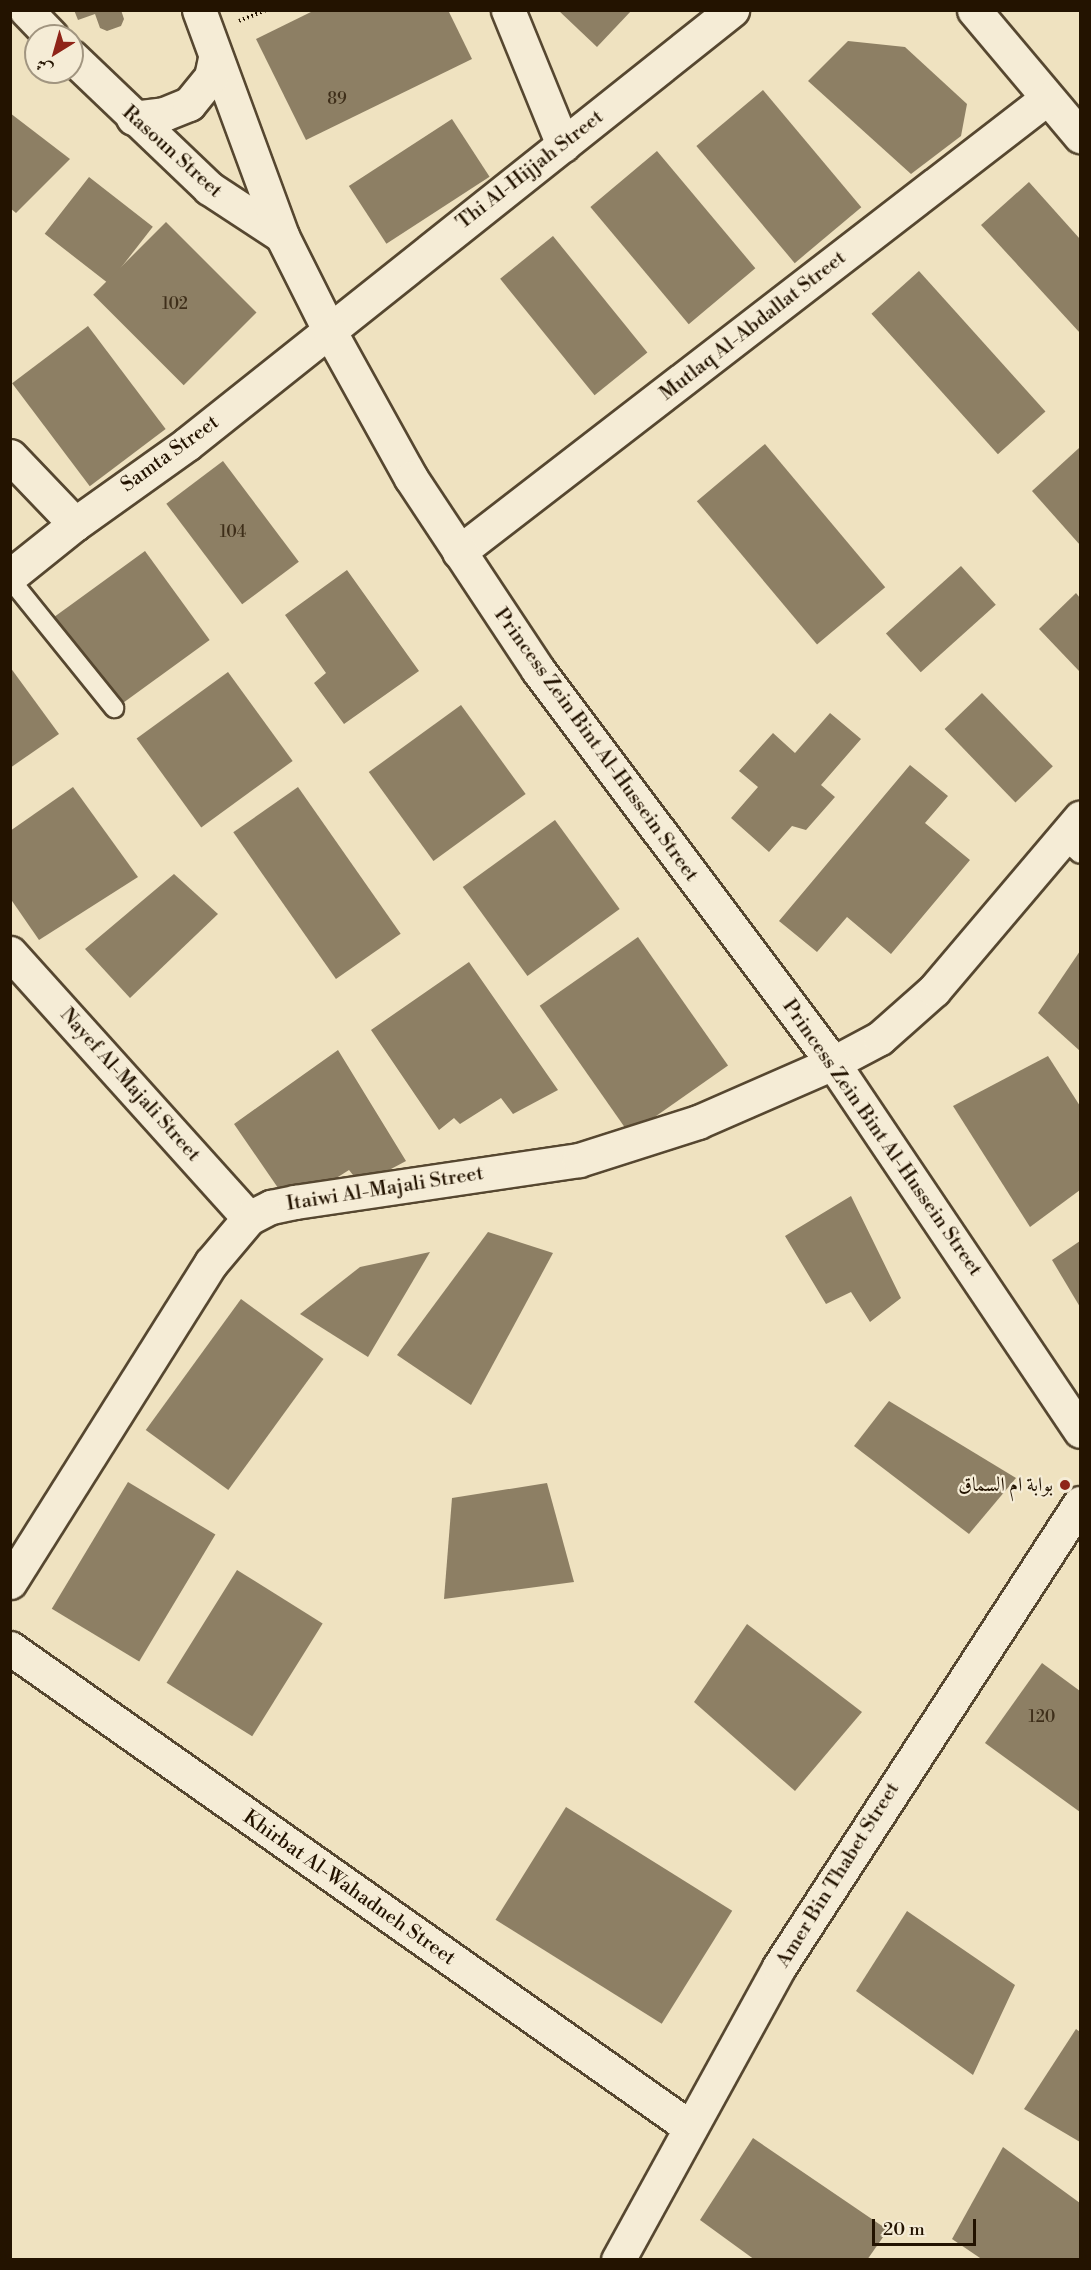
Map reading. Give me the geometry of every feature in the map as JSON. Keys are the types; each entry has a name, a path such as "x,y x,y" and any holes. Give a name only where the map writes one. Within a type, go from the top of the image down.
{"street":[{"path":"26,10 39,24"},
{"name":"Princess Zein Bint Al-Hussein Street","path":"198,10 282,236 330,332 411,478 566,709 833,1063 1080,1431"},
{"path":"508,10 563,145"},
{"name":"Thi Al-Hijjah Street","path":"330,332 732,10"},
{"path":"974,10 1046,99 1080,136"},
{"path":"133,118 164,114 189,104 211,77 215,58"},
{"name":"Rasoun Street","path":"84,69 133,118 210,188 282,236"},
{"name":"Mutlaq Al-Abdallat Street","path":"459,552 1046,99"},
{"name":"Samta Street","path":"10,577 75,524 188,444 330,332"},
{"path":"10,456 75,524"},
{"name":"Itaiwi Al-Majali Street","path":"10,1582 211,1263 249,1218 271,1207 294,1202 579,1160 698,1122 833,1063 880,1038 934,990 1075,837"},
{"name":"Nayef Al-Majali Street","path":"10,953 249,1218"},
{"name":"Amer Bin Thabet Street","path":"618,2259 688,2126 779,1967 861,1837 1080,1503"},
{"name":"Khirbat Al-Wahadneh Street","path":"10,1648 688,2126"}],"lane":[{"path":"10,577 114,708"}],"building":[{"path":"74,10 121,10 124,19 121,26 107,31 100,28 95,14 78,20"},
{"path":"315,10 448,10 472,59 306,140 256,39"},
{"path":"558,10 632,10 597,47"},
{"path":"848,41 905,47 967,104 961,136 911,174 808,81"},
{"path":"763,90 861,207 795,263 696,146"},
{"path":"10,113 70,159 16,213 10,208"},
{"path":"452,119 490,177 386,244 349,186"},
{"path":"657,151 755,268 689,324 590,207"},
{"path":"89,177 153,227 109,284 45,234"},
{"path":"1029,182 1080,239 1080,333 981,225"},
{"path":"166,222 257,313 184,385 93,295"},
{"path":"553,236 647,353 595,395 500,279"},
{"path":"919,271 1045,411 998,454 871,314"},
{"path":"88,326 166,429 90,486 12,383"},
{"path":"765,444 885,587 817,644 697,501"},
{"path":"1079,448 1080,450 1080,545 1032,491"},
{"path":"223,461 299,562 242,604 166,504"},
{"path":"145,551 210,640 117,707 53,618"},
{"path":"961,566 996,605 921,672 886,634"},
{"path":"347,570 419,671 344,724 314,683 326,673 285,615"},
{"path":"1076,593 1080,598 1080,672 1039,629"},
{"path":"10,667 59,734 10,768"},
{"path":"228,672 293,761 201,827 137,738"},
{"path":"982,693 1053,766 1015,802 945,729"},
{"path":"461,705 526,794 433,861 369,772"},
{"path":"830,713 861,739 821,785 835,797 806,830 792,826 769,852 731,818 758,787 739,771 773,733 795,753"},
{"path":"910,765 948,796 925,823 970,860 891,954 847,917 817,952 779,921"},
{"path":"73,787 138,877 39,940 10,898 10,831"},
{"path":"298,787 401,934 336,979 233,832"},
{"path":"555,820 620,909 527,976 463,887"},
{"path":"174,874 218,914 130,998 85,949"},
{"path":"638,937 728,1066 630,1134 540,1006"},
{"path":"1080,951 1080,1051 1038,1013"},
{"path":"469,962 558,1090 513,1114 501,1098 460,1124 454,1118 439,1130 371,1030"},
{"path":"338,1050 406,1161 361,1185 349,1170 308,1196 287,1201 234,1124"},
{"path":"1048,1056 1080,1106 1080,1190 1030,1227 953,1106"},
{"path":"851,1196 901,1298 870,1322 851,1292 826,1304 785,1236"},
{"path":"488,1232 553,1253 471,1405 397,1355"},
{"path":"1080,1241 1080,1307 1052,1260"},
{"path":"430,1252 368,1357 300,1314 360,1267"},
{"path":"241,1299 324,1359 228,1490 146,1430"},
{"path":"889,1401 1016,1478 969,1534 854,1446"},
{"path":"128,1482 215,1535 139,1661 52,1609"},
{"path":"547,1483 574,1582 444,1599 452,1498"},
{"path":"237,1570 323,1624 252,1736 167,1683"},
{"path":"747,1624 862,1712 795,1791 694,1702"},
{"path":"1042,1663 1080,1691 1080,1812 985,1743"},
{"path":"566,1807 732,1911 662,2024 496,1920"},
{"path":"907,1911 1015,1985 973,2075 856,1991"},
{"path":"1076,2029 1080,2032 1080,2142 1024,2109"},
{"path":"753,2138 888,2230 867,2260 755,2260 700,2220"},
{"path":"1003,2147 1080,2203 1080,2260 983,2260 952,2239"}],"place":[{"name":"بوابة ام السماق","path":"1065,1485"}]}
